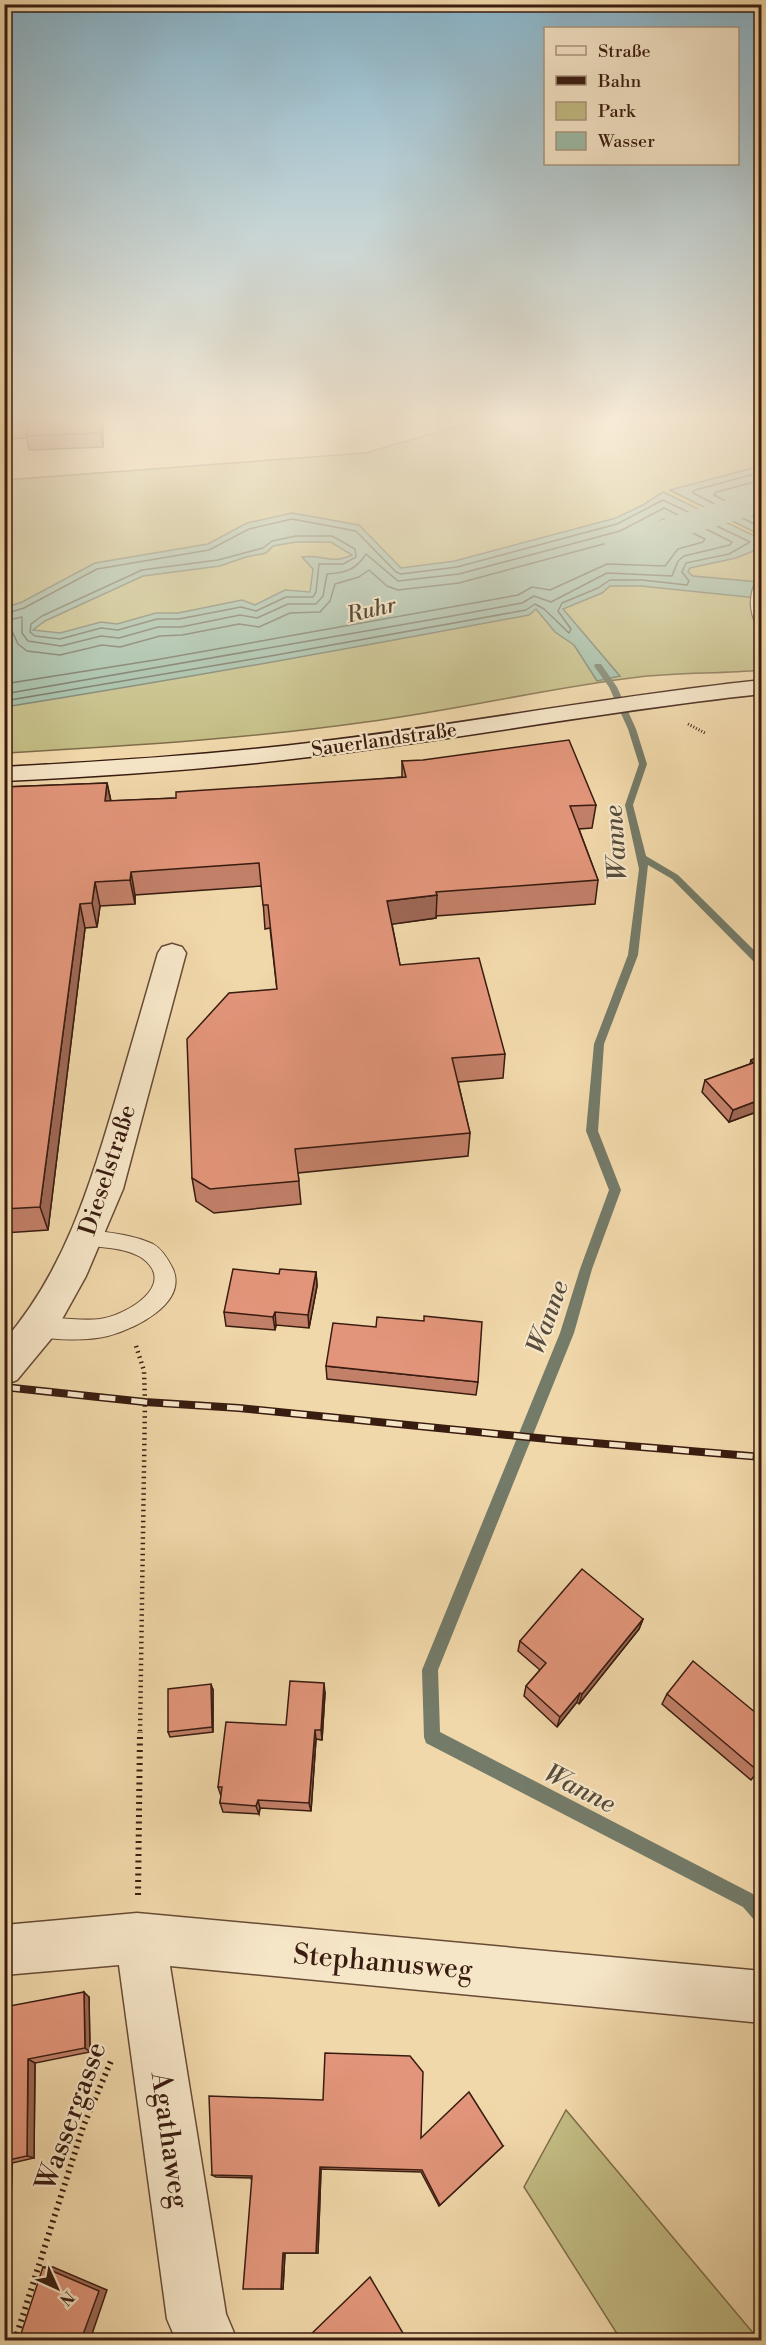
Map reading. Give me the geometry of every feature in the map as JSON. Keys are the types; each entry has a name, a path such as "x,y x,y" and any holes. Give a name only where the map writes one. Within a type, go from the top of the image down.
{"street":[{"name":"Sauerlandstraße","path":"4,774 235,758 361,744 601,706 762,687"},
{"name":"Dieselstraße","path":"4,1369 38,1328 68,1276 106,1189 172,953"},
{"name":"Stephanusweg","path":"4,1950 137,1938 762,1997"},
{"name":"Agathaweg","path":"137,1938 147,1976 197,2319 207,2340"}],"lane":[{"path":"761,579 757,617 762,625"},
{"path":"38,1328 106,1327 148,1308 160,1295 165,1281 165,1270 146,1250 128,1244 86,1237"}],"path":[{"path":"128,1319 144,1371 145,1392 137,1938"},
{"name":"Wassergasse","path":"15,2340 84,2127 115,2052"}],"green space":[{"path":"5,529 750,529 761,535 761,670 639,677 400,717 276,733 140,745 5,753"},
{"path":"566,2110 759,2340 621,2340 524,2187"}],"water":[{"path":"235,529 363,529 401,568 455,561 573,529 741,529 761,539 761,548 736,558 690,568 688,572 693,576 759,582 757,598 641,586 610,586 602,593 563,609 620,676 597,681 574,645 555,632 536,609 529,615 5,707 4,608 22,602 95,563 208,544","holes":["296,542 331,542 352,555 338,559 302,557 313,569 310,592 285,590 255,605 242,600 178,613 156,613 117,624 101,622 60,633 33,630 45,621 143,576 220,566 266,553 273,546"]},
{"path":"750,529 761,529 761,535"}],"building":[{"path":"569,740 596,805 570,806 598,880 436,892 437,895 387,901 400,965 479,958 505,1054 452,1058 470,1133 295,1149 299,1181 210,1189 192,1178 187,1039 229,993 277,989 268,905 263,905 259,863 131,872 130,880 95,882 92,903 80,904 40,1207 4,1209 4,787 107,783 105,801 176,798 176,792 406,777 402,761"},
{"path":"762,1056 762,1099 733,1110 705,1080 753,1063 751,1060"},
{"path":"233,1269 279,1274 280,1269 316,1272 308,1315 275,1312 273,1317 224,1312"},
{"path":"424,1316 482,1322 478,1382 326,1366 333,1323 376,1327 377,1317 424,1321"},
{"path":"582,1569 643,1619 582,1694 580,1693 560,1717 526,1686 546,1663 520,1641"},
{"path":"693,1661 762,1718 762,1766 758,1771 667,1694"},
{"path":"290,1681 324,1683 321,1730 315,1730 309,1803 258,1800 256,1806 220,1803 222,1787 218,1787 226,1722 286,1725"},
{"path":"211,1684 212,1727 168,1732 168,1689"},
{"path":"84,1992 85,2048 28,2059 27,2156 4,2161 4,2007"},
{"path":"325,2053 410,2056 423,2072 421,2138 469,2092 503,2146 440,2205 422,2170 320,2167 316,2253 283,2253 281,2289 243,2289 252,2176 212,2175 209,2096 323,2100"},
{"path":"43,2267 99,2291 81,2340 19,2340"},
{"path":"370,2277 407,2340 305,2340"}],"waterway":[{"name":"Ruhr","path":"623,544 669,529"},
{"name":"Wanne","path":"598,666 613,687 632,729 643,764 629,805 641,857"},
{"path":"641,857 675,877 762,964"},
{"name":"Wanne","path":"641,857 644,869 633,955 599,1044 592,1131 615,1190 586,1269 567,1333 430,1670 432,1737 749,1901 762,1916"}],"railway":[{"path":"4,1387 145,1402 239,1408 558,1440 762,1457"}]}
